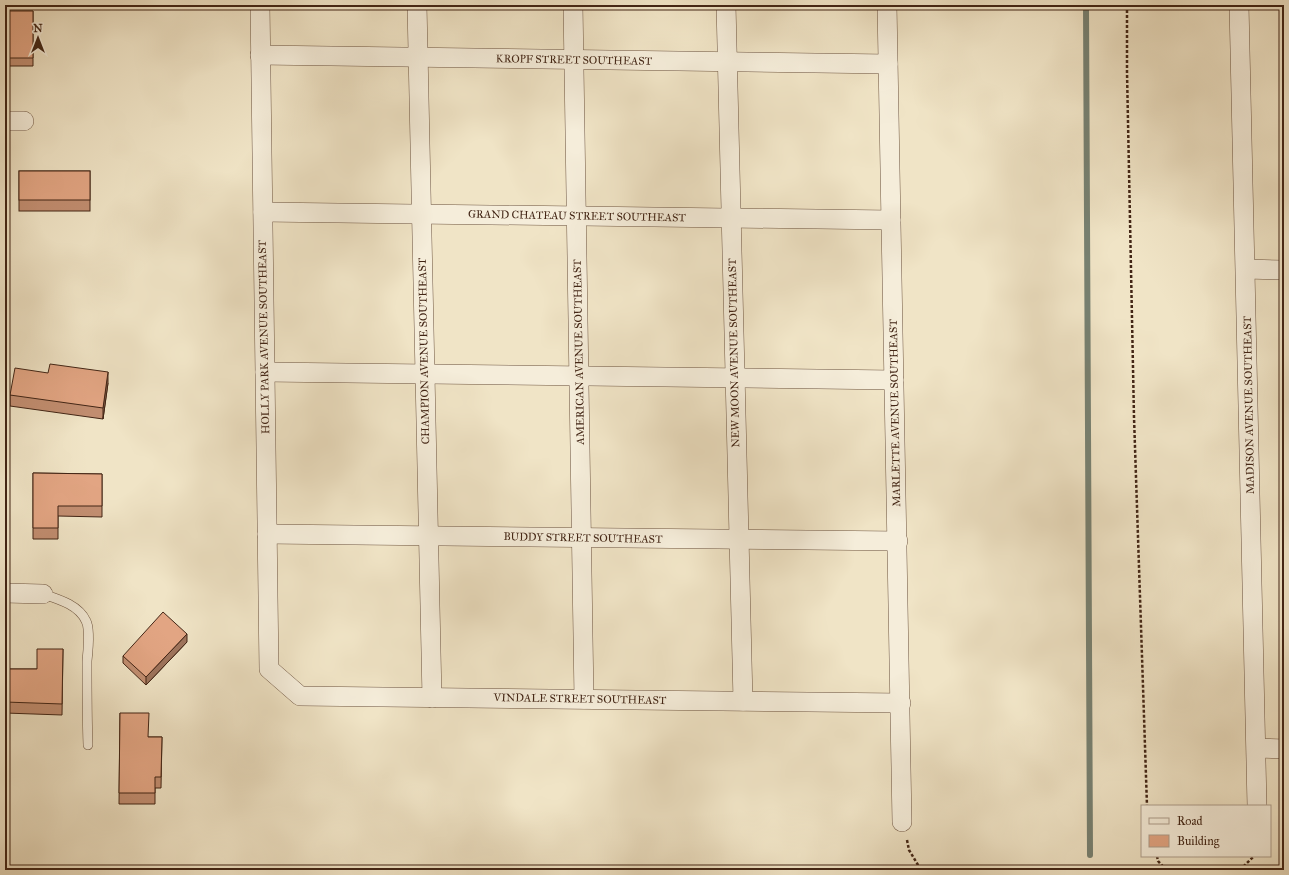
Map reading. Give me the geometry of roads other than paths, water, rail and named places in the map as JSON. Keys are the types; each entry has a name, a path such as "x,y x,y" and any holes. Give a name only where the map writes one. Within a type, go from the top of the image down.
{"street":[{"name":"HOLLY PARK AVENUE SOUTHEAST","path":"260,5 269,669"},
{"name":"CHAMPION AVENUE SOUTHEAST","path":"417,5 432,698"},
{"name":"AMERICAN AVENUE SOUTHEAST","path":"573,5 584,699"},
{"name":"NEW MOON AVENUE SOUTHEAST","path":"726,5 743,701"},
{"name":"MARLETTE AVENUE SOUTHEAST","path":"887,5 902,822"},
{"name":"MADISON AVENUE SOUTHEAST","path":"1240,5 1257,748 1257,805"},
{"name":"KROPF STREET SOUTHEAST","path":"260,55 888,64"},
{"path":"5,120 24,120"},
{"name":"GRAND CHATEAU STREET SOUTHEAST","path":"263,212 891,220"},
{"path":"1246,269 1284,270"},
{"path":"265,372 894,380"},
{"name":"BUDDY STREET SOUTHEAST","path":"267,534 898,541"},
{"path":"5,593 43,594"},
{"name":"VINDALE STREET SOUTHEAST","path":"269,669 300,696 901,703"},
{"path":"1257,748 1284,749"}],"lane":[{"path":"43,594 63,601 78,610 87,622 88,640 86,710 88,745"}],"waterway":[{"path":"1086,5 1090,855"}]}
